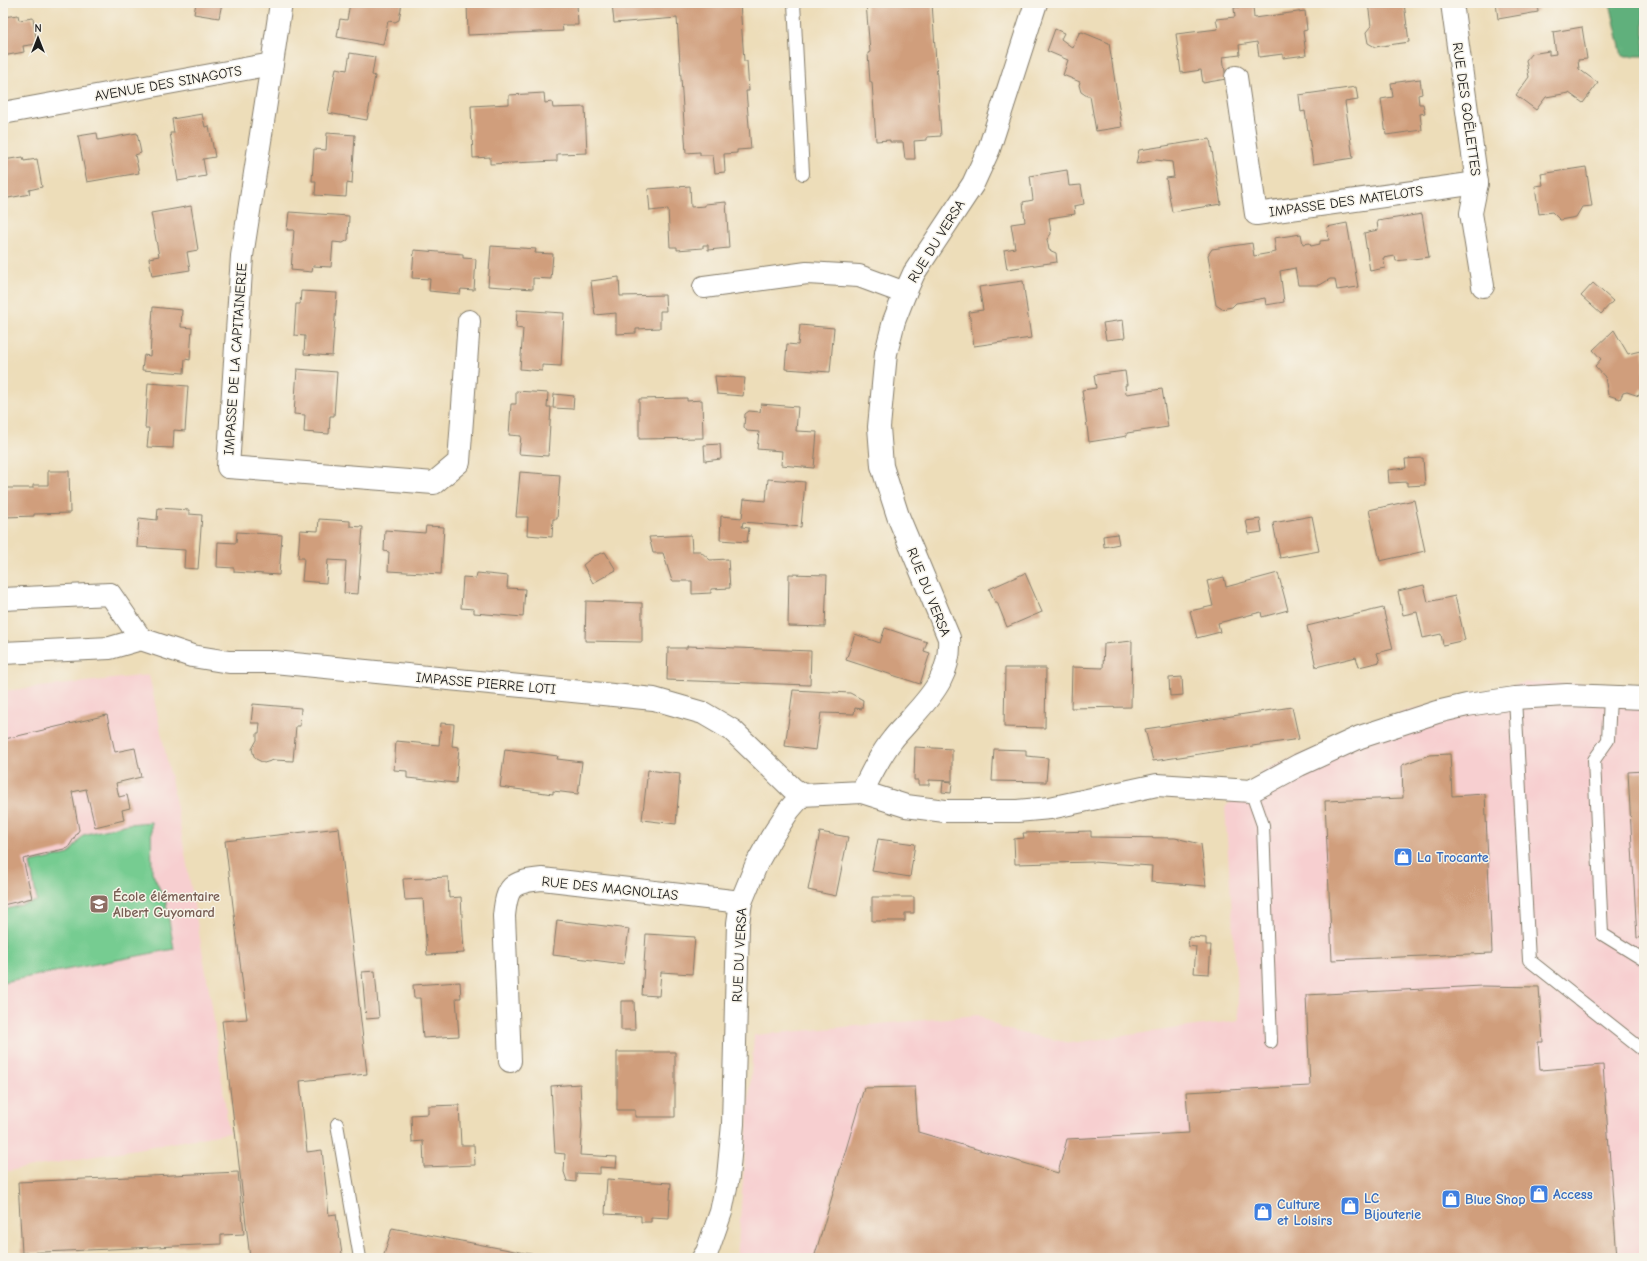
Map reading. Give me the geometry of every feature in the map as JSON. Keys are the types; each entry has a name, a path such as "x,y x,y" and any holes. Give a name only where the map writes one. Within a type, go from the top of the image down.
{"street":[{"path":"272,64 281,3"},
{"name":"RUE DU VERSA","path":"862,792 877,763 893,738 918,711 938,684 945,671 949,650 949,638 898,516 882,466 879,427 886,353 894,321 905,293 926,254 972,184 989,149 1036,3"},
{"name":"RUE DES GOËLETTES","path":"1452,3 1477,183 1471,213 1482,286"},
{"name":"AVENUE DES SINAGOTS","path":"3,113 272,64"},
{"name":"IMPASSE DE LA CAPITAINERIE","path":"272,64 242,256 228,467 434,482 459,462 469,321"},
{"name":"IMPASSE DES MATELOTS","path":"1236,77 1256,214 1477,183"},
{"path":"704,287 807,273 859,276 905,293"},
{"path":"3,599 110,594 141,639 110,648 3,653"},
{"name":"IMPASSE PIERRE LOTI","path":"141,639 192,656 229,662 274,662 654,699 703,713 732,730 792,788 802,795"},
{"path":"802,795 862,792 906,806 945,811 1017,811 1050,808 1157,785 1251,791 1299,765 1360,737 1437,712 1467,705 1515,698 1567,695 1644,698"},
{"name":"RUE DU VERSA","path":"703,1258 707,1252 721,1212 728,1177 733,1124 738,923 741,902 757,863 771,838 789,810 802,795"},
{"name":"RUE DES MAGNOLIAS","path":"510,1061 504,916 506,899 512,886 524,881 542,879 741,902"}],"lane":[{"path":"794,3 803,174"},
{"path":"1610,697 1608,740 1594,760 1602,934 1644,960"},
{"path":"1515,698 1529,960 1644,1051"},
{"path":"1251,791 1262,825 1271,1042"},
{"path":"337,1124 360,1258"}],"shaded area":[{"name":"École élémentaire Albert Guyomard","path":"149,675 176,803 212,1006 229,1133 3,1172 3,691"},
{"path":"1527,682 1644,686 1644,1258 737,1258 754,1035 979,1015 1003,1029 1071,1043 1239,1020 1225,807 1264,770 1406,711"}],"green space":[{"path":"1610,3 1644,3 1644,56 1622,56"},
{"path":"151,822 152,872 166,903 174,949 3,982 3,910 37,901 30,863 69,854 83,835 128,824"}],"building":[{"path":"196,3 222,3 219,18 194,14"},
{"path":"350,3 402,3 399,20 395,22 388,21 383,45 337,37 340,19 347,20"},
{"path":"467,3 577,3 578,25 562,25 563,31 468,35"},
{"path":"612,3 740,3 744,61 747,61 749,91 746,91 751,149 737,150 737,153 724,154 725,172 715,173 713,155 700,155 700,152 686,153 677,18 614,23"},
{"path":"866,3 932,3 941,136 927,137 927,140 914,141 915,159 905,159 903,142 890,142 890,140 876,141 872,82 870,82 868,53 870,52"},
{"path":"1248,3 1257,3 1253,5 1254,18 1305,11 1307,30 1303,31 1306,55 1283,58 1283,54 1259,57 1257,42 1239,45 1240,55 1223,57 1226,79 1203,83 1201,70 1181,73 1176,34 1218,29 1216,19 1235,17 1234,8 1249,5"},
{"path":"1368,3 1404,3 1409,42 1375,47 1368,43 1366,32 1371,26"},
{"path":"1496,3 1537,3 1538,12 1498,19"},
{"path":"18,15 19,20 33,18 37,44 23,46 24,52 3,56 3,17"},
{"path":"1582,27 1587,59 1578,60 1579,69 1598,83 1583,103 1569,93 1546,97 1536,110 1516,95 1529,77 1526,60 1531,54 1549,51 1549,55 1556,54 1553,32"},
{"path":"1055,29 1064,33 1061,39 1073,48 1079,33 1082,32 1109,43 1122,127 1096,131 1090,96 1087,96 1081,92 1079,85 1080,82 1063,75 1068,60 1047,51"},
{"path":"350,53 375,57 372,75 375,76 367,120 328,113 336,68 347,70"},
{"path":"1420,79 1422,94 1418,95 1419,104 1423,104 1425,113 1420,114 1422,130 1386,135 1381,99 1393,97 1391,83"},
{"path":"1356,87 1358,100 1345,102 1353,158 1313,164 1305,111 1301,112 1299,95"},
{"path":"544,93 545,103 552,102 553,108 585,107 587,153 557,154 557,161 490,164 490,157 473,158 471,106 509,104 509,95"},
{"path":"202,114 205,127 209,126 215,157 203,159 206,176 178,181 170,133 174,133 172,119"},
{"path":"97,133 98,140 137,133 141,153 135,155 139,173 87,182 78,136"},
{"path":"327,133 355,135 352,184 347,183 346,197 315,195 316,181 312,181 314,149 326,150"},
{"path":"1210,139 1221,204 1172,212 1166,178 1174,177 1172,162 1156,160 1136,164 1139,150"},
{"path":"23,157 24,161 37,159 42,187 29,190 30,194 3,199 3,160"},
{"path":"1586,167 1592,206 1582,207 1576,217 1560,220 1552,212 1539,214 1535,186 1543,185 1541,174"},
{"path":"1067,170 1069,186 1081,185 1084,204 1074,206 1075,214 1049,218 1051,234 1047,239 1049,250 1056,253 1057,262 1007,269 1004,250 1015,248 1011,224 1025,222 1023,202 1033,200 1030,176"},
{"path":"690,186 691,207 726,202 729,248 708,250 708,245 703,245 703,248 677,250 677,247 670,247 668,209 650,211 648,189"},
{"path":"191,206 198,250 187,252 190,270 152,276 149,258 159,256 151,213"},
{"path":"289,212 349,216 348,240 343,243 333,242 331,267 313,266 312,272 291,270 294,230 287,230"},
{"path":"1422,214 1429,257 1396,261 1395,256 1383,258 1385,268 1370,271 1364,233 1378,230 1377,221"},
{"path":"1347,223 1358,287 1337,290 1335,279 1330,279 1320,285 1298,285 1295,268 1280,271 1284,302 1266,305 1265,298 1236,303 1232,307 1222,309 1216,305 1208,255 1212,249 1252,243 1254,256 1276,252 1274,238 1301,234 1303,244 1310,243 1311,246 1320,244 1320,241 1329,240 1327,227"},
{"path":"491,246 536,249 535,253 553,254 551,279 533,278 533,289 488,286"},
{"path":"414,250 463,254 463,258 476,259 474,290 461,289 460,294 429,291 430,279 412,278"},
{"path":"619,277 620,296 665,295 666,311 660,311 660,328 636,329 636,333 616,334 616,313 595,315 591,281"},
{"path":"1023,281 1031,338 974,346 969,312 983,310 979,287"},
{"path":"1593,283 1613,301 1601,314 1581,296"},
{"path":"301,291 337,293 332,356 304,354 305,336 294,335 296,304 300,304"},
{"path":"153,307 182,310 181,327 192,328 190,360 185,359 184,373 142,370 144,355 150,356"},
{"path":"517,310 564,313 561,366 542,365 542,371 520,369 523,329 516,328"},
{"path":"1123,320 1125,338 1106,340 1103,323"},
{"path":"800,325 834,328 830,372 785,369 787,344 798,345"},
{"path":"1614,330 1628,354 1644,350 1644,389 1641,389 1639,396 1627,392 1623,393 1620,399 1608,395 1605,377 1595,366 1601,359 1593,350"},
{"path":"297,369 337,372 334,416 330,416 329,434 304,432 305,415 294,414"},
{"path":"1125,371 1127,385 1125,385 1126,394 1162,389 1168,427 1127,433 1127,436 1089,442 1082,390 1096,388 1094,375"},
{"path":"715,376 745,378 743,396 717,394"},
{"path":"148,383 188,386 185,431 174,430 173,448 147,447 149,428 145,428"},
{"path":"516,391 548,393 547,407 551,407 548,456 519,454 521,436 509,435 511,404 516,404"},
{"path":"554,394 574,396 573,409 553,408"},
{"path":"687,398 687,401 702,400 703,438 639,439 639,399"},
{"path":"761,404 798,407 796,431 817,432 814,468 781,465 782,451 757,449 759,432 747,431 744,427 745,414 749,411 760,412"},
{"path":"720,444 721,459 705,461 704,445"},
{"path":"1423,458 1425,485 1407,486 1407,482 1389,483 1388,470 1406,468 1405,459"},
{"path":"48,471 69,471 70,513 34,514 34,516 5,517 5,514 3,514 3,486 5,488 33,488 33,485 48,485"},
{"path":"520,472 560,475 557,519 553,519 552,537 527,535 528,517 516,517"},
{"path":"768,479 805,482 801,527 743,522 742,527 749,528 747,542 720,540 721,516 742,518 744,499 766,501"},
{"path":"1414,500 1425,551 1380,561 1369,510"},
{"path":"158,508 189,510 189,514 202,515 198,569 184,568 185,550 137,547 139,518 157,520"},
{"path":"1312,516 1319,551 1280,558 1273,523"},
{"path":"319,519 350,521 350,526 363,527 358,594 344,593 346,561 328,560 326,583 302,581 304,558 298,558 300,530 318,531"},
{"path":"1260,519 1262,532 1249,534 1246,521"},
{"path":"426,526 444,527 441,574 388,571 389,552 384,551 385,530 425,533"},
{"path":"237,532 282,535 279,575 234,572 234,568 217,567 218,542 236,543"},
{"path":"1117,534 1119,544 1104,547 1103,536"},
{"path":"691,535 692,551 700,551 710,560 728,559 730,588 711,589 711,593 692,594 692,581 672,581 663,553 653,553 649,537"},
{"path":"605,552 616,570 593,583 583,565 594,556"},
{"path":"477,573 508,576 507,588 525,589 523,617 474,613 474,609 461,608 463,577 476,578"},
{"path":"1025,573 1042,612 1007,627 997,602 995,602 989,589"},
{"path":"1278,573 1288,610 1262,617 1261,612 1218,623 1220,632 1197,638 1190,611 1213,606 1207,581 1224,577 1226,587"},
{"path":"789,574 827,575 825,627 788,626"},
{"path":"1424,585 1428,602 1455,596 1465,640 1443,645 1441,634 1423,638 1417,612 1403,615 1398,591"},
{"path":"586,601 642,603 642,642 585,641"},
{"path":"1383,608 1393,649 1377,653 1380,662 1359,667 1356,657 1316,667 1307,626"},
{"path":"885,628 927,642 924,651 930,653 920,684 846,660 855,634 880,643"},
{"path":"1132,641 1131,707 1071,708 1072,667 1103,668 1104,644"},
{"path":"687,646 811,651 810,685 667,680 668,648 687,648"},
{"path":"1005,668 1046,668 1045,728 1004,727"},
{"path":"1182,677 1183,695 1170,696 1169,678"},
{"path":"793,690 850,693 863,700 862,709 855,708 854,714 821,713 816,750 785,746"},
{"path":"253,704 301,708 300,726 296,726 293,761 274,760 264,763 256,759 252,749 257,740 257,733 259,733 260,723 251,723"},
{"path":"1292,707 1299,739 1153,761 1145,729"},
{"path":"107,715 115,752 135,748 141,777 116,783 119,797 127,795 130,808 122,810 124,820 95,827 86,789 72,792 79,830 68,848 23,859 32,898 3,905 3,734 5,739"},
{"path":"441,723 454,724 452,746 459,747 456,783 407,778 407,771 394,770 396,741 439,745"},
{"path":"915,747 952,749 952,781 929,780 929,785 918,785 918,780 914,780"},
{"path":"505,749 558,756 557,759 582,762 578,794 553,791 553,794 500,787"},
{"path":"994,749 1026,750 1026,756 1048,758 1046,782 992,781"},
{"name":"La Trocante","path":"1450,754 1452,796 1485,794 1492,953 1332,960 1325,801 1403,798 1402,765 1429,755"},
{"path":"648,770 680,774 676,824 642,820"},
{"path":"1644,771 1644,937 1637,938 1628,772"},
{"path":"943,781 952,782 951,793 942,792"},
{"path":"339,828 367,1074 300,1081 307,1152 322,1150 329,1215 336,1214 342,1254 348,1258 250,1258 222,1021 247,1019 225,841"},
{"path":"1091,831 1091,837 1175,838 1201,844 1206,886 1151,882 1152,866 1092,862 1015,864 1014,839 1024,838 1023,833"},
{"path":"820,832 848,837 836,896 808,890"},
{"path":"878,839 915,844 910,877 872,871"},
{"path":"448,877 449,898 461,897 464,953 427,955 423,899 405,900 403,879"},
{"path":"872,897 914,897 914,913 905,913 905,921 872,921"},
{"path":"557,920 629,929 624,964 553,955"},
{"path":"646,934 695,937 692,974 661,972 659,996 642,995"},
{"path":"1189,937 1206,938 1206,945 1211,945 1209,974 1194,973 1196,947 1188,946"},
{"path":"375,971 379,1018 366,1019 362,972"},
{"path":"460,982 461,998 456,998 459,1036 423,1038 420,998 414,998 413,985"},
{"path":"1482,986 1539,987 1543,1042 1538,1042 1540,1070 1603,1065 1617,1258 814,1258 864,1088 915,1087 918,1132 1058,1173 1067,1139 1189,1133 1186,1092 1310,1086 1306,995"},
{"path":"621,1001 634,1001 635,1030 621,1030"},
{"path":"617,1052 675,1052 675,1117 635,1117 635,1110 617,1110"},
{"path":"580,1084 582,1126 580,1155 617,1157 616,1168 600,1167 600,1174 576,1173 576,1182 567,1181 564,1172 565,1154 555,1153 551,1086"},
{"path":"459,1105 461,1145 474,1145 475,1165 424,1167 423,1141 412,1142 411,1115 428,1114 428,1106"},
{"path":"238,1172 244,1234 221,1235 221,1244 22,1253 18,1182"},
{"path":"607,1179 671,1183 669,1218 651,1217 651,1222 641,1222 641,1216 605,1214"},
{"path":"392,1228 536,1255 537,1258 383,1258"}],"place":[{"name":"La Trocante","path":"1403,857"},
{"name":"École élémentaire Albert Guyomard","path":"99,904"},
{"name":"Access","path":"1539,1194"},
{"name":"Blue Shop","path":"1451,1199"},
{"name":"LC Bijouterie","path":"1350,1206"},
{"name":"Culture et Loisirs","path":"1263,1212"}]}
